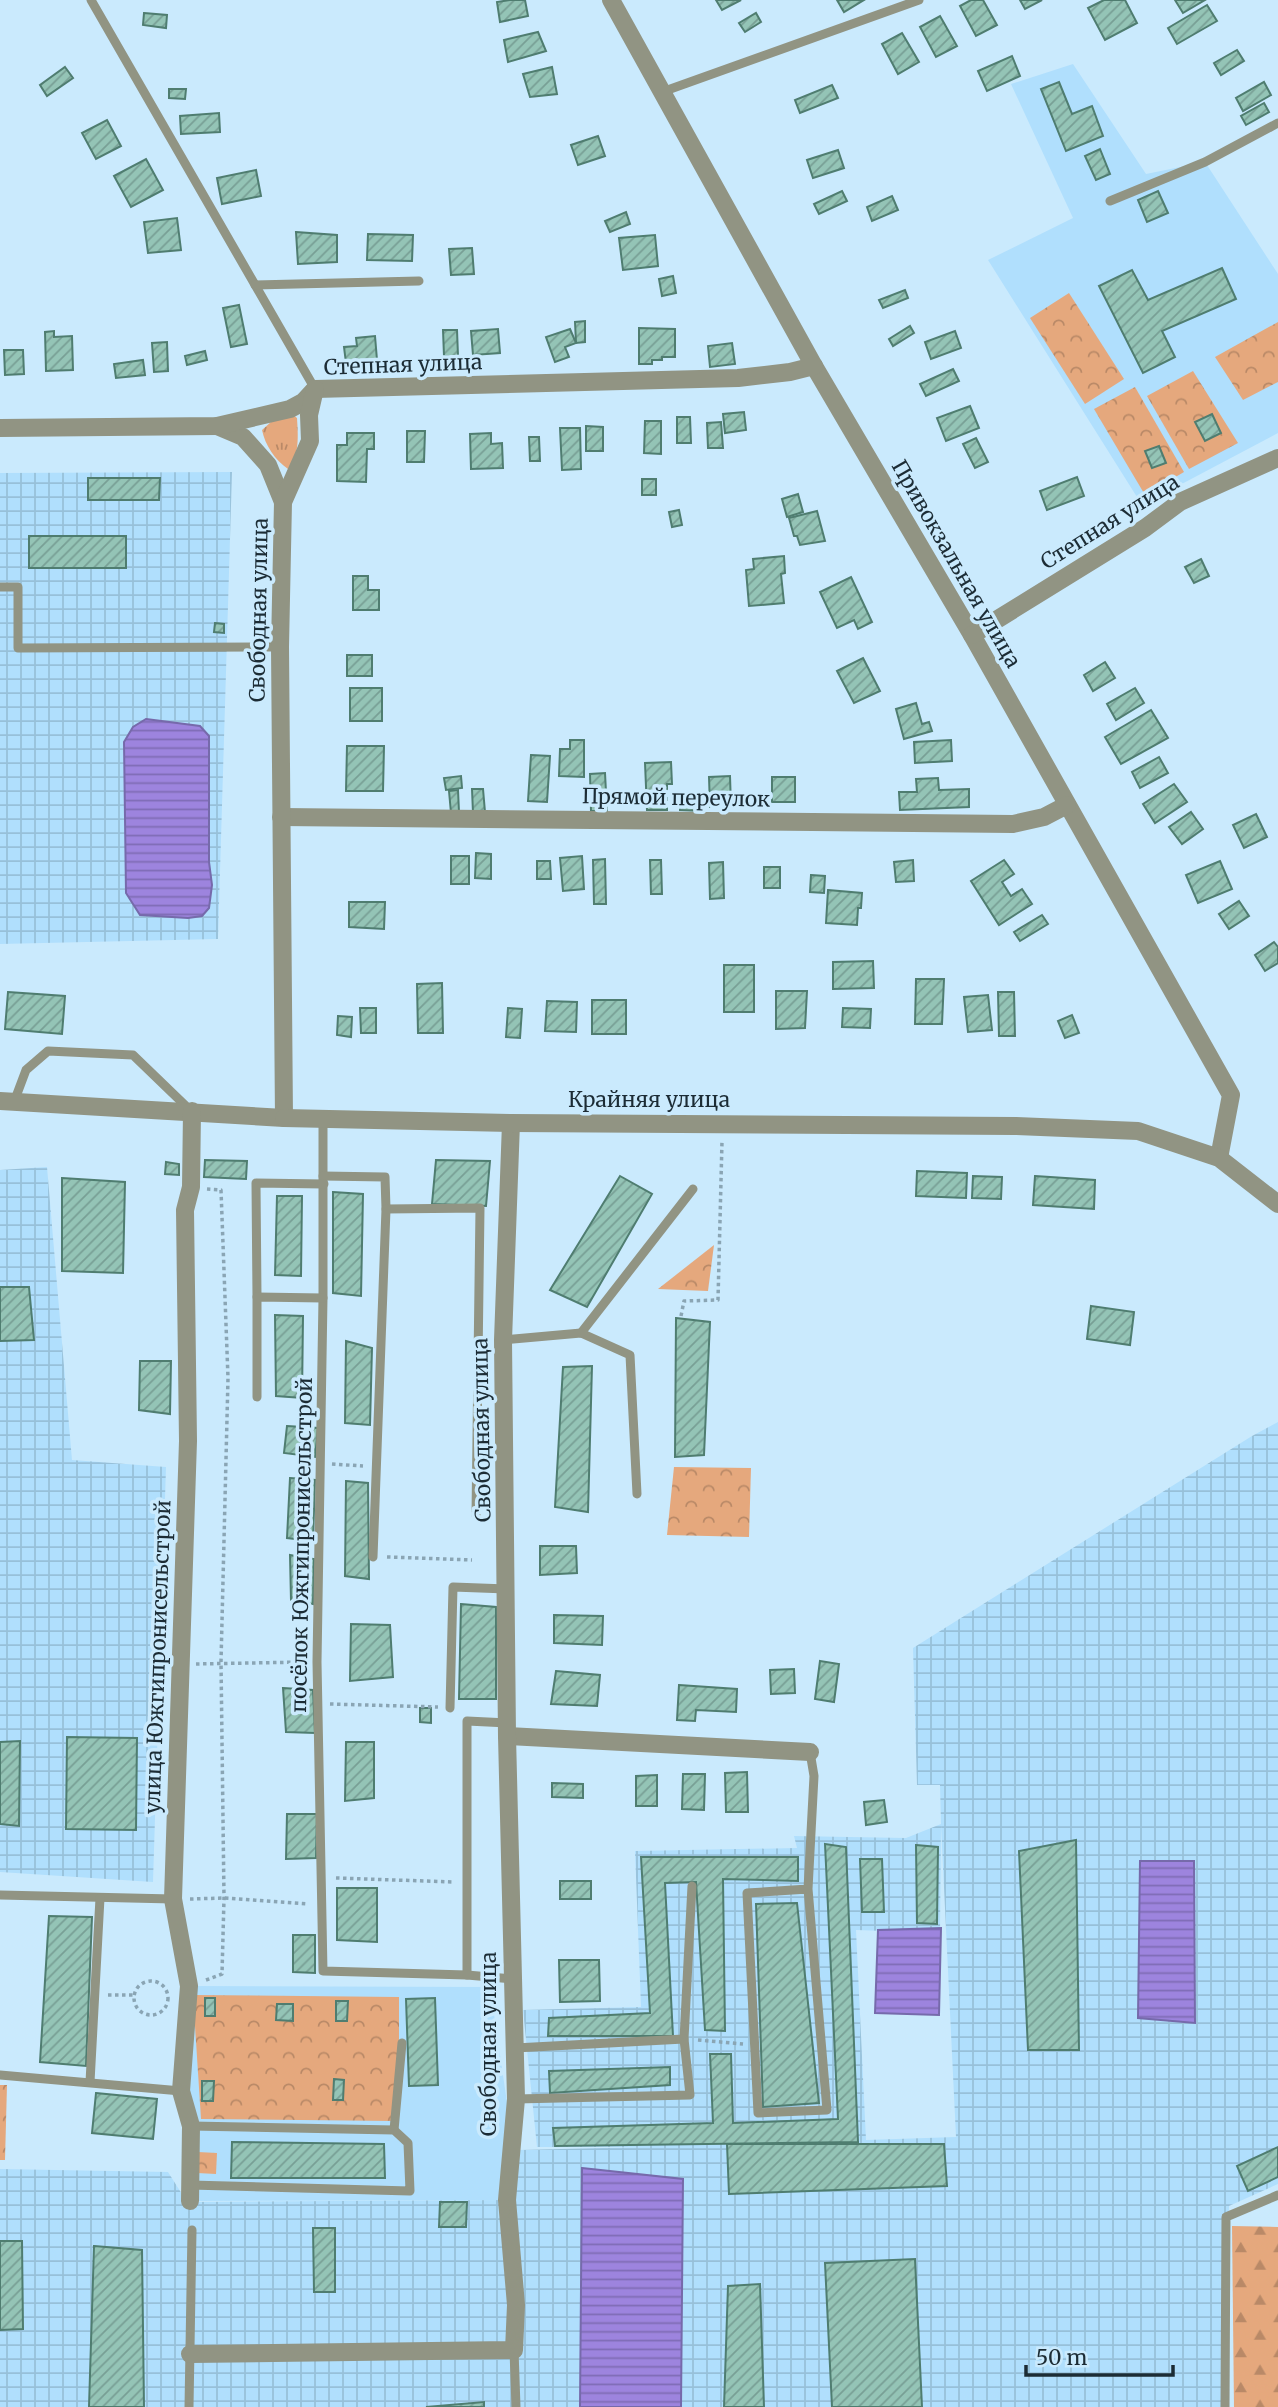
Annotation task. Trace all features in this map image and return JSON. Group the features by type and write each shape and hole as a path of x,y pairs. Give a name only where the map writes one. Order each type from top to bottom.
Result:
{"street":[{"name":"Привокзальная улица","path":"611,0 814,366 972,635 1231,1095 1219,1158"},
{"name":"Степная улица","path":"0,428 217,426 290,409 303,402 315,389 738,379 814,366"},
{"name":"Свободная улица","path":"284,1118 280,647 283,502 310,441 309,415 315,389"},
{"path":"217,426 243,437 268,465 283,502"},
{"name":"Степная улица","path":"972,635 1145,528 1180,502 1278,458"},
{"name":"Прямой переулок","path":"281,817 1013,824 1044,817 1067,805"},
{"name":"Крайняя улица","path":"7,1102 323,1119 1016,1126 1138,1131 1219,1158 1278,1204"},
{"name":"улица Южгипронисельстрой","path":"190,2193 191,2126 181,2091 189,1986 173,1899 188,1441 185,1210 191,1187 191,1111"},
{"name":"Свободная улица","path":"511,1122 503,1340 507,1730 516,2099 507,2200 516,2305 514,2350"},
{"path":"507,1730 810,1752"},
{"path":"190,2354 514,2350"}],"lane":[{"path":"91,0 315,389"},
{"path":"662,93 919,0"},
{"path":"1110,201 1205,162 1278,123"},
{"path":"255,285 419,281"},
{"path":"0,587 18,587 18,648 280,647"},
{"path":"7,1102 26,1070 48,1051 121,1054 133,1055 191,1111"},
{"name":"посёлок Южгипронисельстрой","path":"323,1119 317,1662 319,1877 323,1971 467,1975"},
{"path":"257,1396 256,1183 385,1177 373,1557"},
{"path":"581,1333 693,1189"},
{"path":"386,1209 480,1208 476,1515"},
{"path":"257,1297 323,1298"},
{"path":"503,1340 581,1333 630,1355 637,1494"},
{"path":"450,1708 453,1587 507,1589"},
{"path":"507,1730 467,1721 467,1975 512,1979"},
{"path":"808,1889 747,1894 758,2113 827,2110 808,1889 814,1776 810,1752"},
{"path":"516,2099 690,2095 684,2039 692,1886"},
{"path":"0,1895 173,1899"},
{"path":"90,2082 100,1898"},
{"path":"515,2048 684,2039"},
{"path":"394,2130 402,2043"},
{"path":"0,2075 181,2091"},
{"path":"190,2193 410,2191 408,2143 394,2130 191,2126"},
{"path":"1226,2407 1226,2217 1278,2194"},
{"path":"189,2407 192,2230"},
{"path":"514,2350 516,2407"}],"path":[{"path":"681,1316 684,1301 718,1300 723,1123"},
{"path":"191,1187 221,1190 228,1378 221,1662 224,1898 222,1974 197,1984"},
{"path":"321,1464 375,1466"},
{"path":"373,1557 472,1560"},
{"path":"180,1665 221,1662 317,1662"},
{"path":"317,1703 450,1708"},
{"path":"319,1877 468,1883"},
{"path":"173,1899 224,1898 320,1905"},
{"path":"153,1981 164,1987 167,2000 158,2014 147,2014 137,2008 134,1995 139,1986 153,1981"},
{"path":"94,1994 134,1995"},
{"path":"684,2039 755,2045"}],"shaded area":[{"path":"1073,64 1146,174 1205,162 1278,274 1278,433 1142,505 988,260 1073,218 1011,84"},
{"path":"232,472 218,939 0,944 0,473"},
{"path":"146,719 200,726 209,736 209,862 212,885 209,908 202,916 188,918 140,915 126,893 124,742 133,727"},
{"path":"47,1167 72,1460 166,1467 153,1882 0,1872 0,1170"},
{"path":"1278,1422 1278,2184 1229,2206 1225,2407 0,2407 0,2169 168,2172 187,2202 508,2200 520,2150 644,2147 537,2147 523,2010 641,2007 635,1851 797,1848 794,1836 906,1838 941,1824 940,1785 917,1785 913,1648","holes":["941,1825 956,2137 866,2140 856,1930 940,1933"]},
{"path":"1140,1861 1194,1861 1195,2023 1138,2018"},
{"path":"941,1928 939,2015 875,2013 878,1930"},
{"path":"189,1986 490,1987 514,2150 507,2200 190,2201"},
{"path":"582,2168 683,2179 681,2407 580,2407"}],"green space":[{"path":"1069,293 1124,379 1085,404 1030,318"},
{"path":"1278,322 1278,382 1243,400 1215,357"},
{"path":"1193,371 1238,443 1189,469 1147,396"},
{"path":"1135,387 1184,472 1145,495 1094,409"},
{"path":"292,414 297,418 297,445 295,458 288,469 271,452 262,430 272,421"},
{"path":"714,1245 708,1291 658,1289"},
{"path":"674,1467 751,1468 749,1537 667,1535"},
{"path":"193,1995 399,1997 399,2105 393,2121 201,2119"},
{"path":"0,2085 7,2085 5,2160 0,2160"},
{"path":"198,2152 217,2153 216,2174 197,2173"},
{"path":"1232,2226 1278,2227 1278,2407 1234,2407"}],"building":[{"path":"525,0 528,16 500,22 497,2"},
{"path":"716,0 741,0 722,10"},
{"path":"837,0 864,0 844,12"},
{"path":"971,0 983,0 997,25 976,36 960,6"},
{"path":"1020,0 1042,0 1025,9"},
{"path":"1104,0 1125,0 1137,23 1105,40 1088,8"},
{"path":"1175,0 1205,0 1183,13"},
{"path":"1207,5 1217,21 1177,44 1168,28"},
{"path":"144,13 167,15 166,28 143,25"},
{"path":"756,13 761,22 745,32 739,23"},
{"path":"940,16 957,46 936,57 920,27"},
{"path":"538,32 546,51 508,62 504,40"},
{"path":"902,33 919,62 898,74 882,44"},
{"path":"1237,50 1244,61 1221,75 1214,63"},
{"path":"1012,56 1020,76 987,91 978,71"},
{"path":"65,67 73,78 47,96 40,85"},
{"path":"552,67 557,94 530,97 523,74"},
{"path":"1059,82 1072,114 1092,106 1103,136 1066,151 1041,89"},
{"path":"1264,82 1271,95 1243,111 1236,98"},
{"path":"832,85 838,98 800,113 795,100"},
{"path":"169,89 186,89 185,99 169,98"},
{"path":"1264,103 1269,112 1246,125 1241,116"},
{"path":"219,113 220,132 181,134 180,116"},
{"path":"107,120 121,146 96,159 82,133"},
{"path":"598,136 605,156 578,165 571,145"},
{"path":"1100,149 1110,174 1096,180 1085,156"},
{"path":"838,150 844,168 813,178 807,160"},
{"path":"146,159 163,190 131,207 114,176"},
{"path":"256,170 261,196 222,204 217,178"},
{"path":"842,191 847,201 819,214 814,204"},
{"path":"1158,191 1168,213 1147,222 1138,200"},
{"path":"892,196 898,210 872,221 867,207"},
{"path":"626,212 630,224 610,232 605,221"},
{"path":"177,218 181,250 148,253 144,222"},
{"path":"296,232 337,235 337,262 298,264"},
{"path":"368,234 413,235 412,261 367,260"},
{"path":"655,235 658,266 623,270 619,238"},
{"path":"472,248 474,274 451,275 449,249"},
{"path":"1222,268 1236,299 1162,331 1175,357 1143,373 1099,286 1132,270 1148,300"},
{"path":"673,276 676,293 662,296 659,279"},
{"path":"905,290 908,298 883,308 879,300"},
{"path":"239,305 247,344 231,347 223,308"},
{"path":"585,321 585,342 576,343 575,322"},
{"path":"910,326 914,333 893,346 889,339"},
{"path":"639,328 675,329 675,357 652,360 652,364 639,364"},
{"path":"498,329 500,353 473,355 471,331"},
{"path":"570,329 576,343 565,347 569,357 555,362 546,337"},
{"path":"443,330 457,330 458,356 444,356"},
{"path":"54,331 54,337 72,336 73,370 46,371 45,332"},
{"path":"955,331 961,348 931,359 925,342"},
{"path":"375,336 377,360 346,363 344,347 357,346 356,338"},
{"path":"167,342 168,371 154,372 152,343"},
{"path":"732,343 735,364 710,367 708,346"},
{"path":"4,350 23,350 24,374 5,375"},
{"path":"205,351 207,360 187,365 185,356"},
{"path":"143,360 145,375 116,378 114,364"},
{"path":"953,369 959,381 926,396 920,384"},
{"path":"970,406 979,428 946,441 937,418"},
{"path":"744,412 746,430 725,433 723,414"},
{"path":"1212,414 1221,433 1205,441 1195,422"},
{"path":"677,417 690,417 691,443 677,443"},
{"path":"645,421 661,421 661,454 644,453"},
{"path":"721,422 723,448 708,448 707,423"},
{"path":"586,426 603,427 603,451 586,451"},
{"path":"560,428 580,428 581,469 562,470"},
{"path":"407,431 425,431 424,462 407,462"},
{"path":"347,433 374,433 374,449 367,449 366,482 337,481 337,445 347,445"},
{"path":"491,433 491,444 502,443 503,468 471,469 470,434"},
{"path":"529,437 539,437 540,461 530,461"},
{"path":"976,438 988,462 975,468 963,444"},
{"path":"1159,446 1166,463 1152,468 1145,451"},
{"path":"1077,477 1084,496 1047,510 1040,491"},
{"path":"88,478 160,478 159,500 88,500"},
{"path":"642,479 656,479 656,495 642,495"},
{"path":"798,494 803,512 787,517 782,499"},
{"path":"679,510 682,525 672,527 669,512"},
{"path":"817,511 825,541 800,545 797,536 794,536 789,518"},
{"path":"29,536 126,536 126,568 29,568"},
{"path":"784,556 785,573 781,574 784,603 749,606 746,570 754,569 753,559"},
{"path":"1201,559 1209,576 1194,583 1185,567"},
{"path":"353,576 368,576 368,590 379,590 379,610 353,610"},
{"path":"851,577 872,622 858,629 854,620 837,628 820,592"},
{"path":"215,623 224,624 224,633 214,632"},
{"path":"347,655 372,655 372,676 347,676"},
{"path":"863,658 880,691 854,703 837,671"},
{"path":"1105,662 1115,678 1093,691 1084,675"},
{"path":"350,688 382,688 382,721 350,721"},
{"path":"1135,688 1144,703 1116,720 1107,704"},
{"path":"916,703 922,724 929,722 932,731 904,739 896,709"},
{"path":"1151,710 1168,738 1121,764 1105,737"},
{"path":"570,740 584,740 584,777 559,776 560,749 570,749"},
{"path":"951,740 952,761 915,763 914,742"},
{"path":"347,746 384,746 383,791 346,791"},
{"path":"531,755 550,756 547,802 528,801"},
{"path":"1159,757 1168,773 1140,788 1132,772"},
{"path":"671,762 672,784 667,784 667,810 647,810 645,763"},
{"path":"605,773 607,811 591,811 590,774"},
{"path":"461,776 462,788 446,790 444,778"},
{"path":"730,776 731,806 710,807 709,777"},
{"path":"772,777 795,777 795,802 772,802"},
{"path":"938,778 939,790 969,789 969,807 900,810 899,792 917,792 916,779"},
{"path":"1174,784 1187,802 1155,823 1143,804"},
{"path":"472,789 483,789 485,812 473,813"},
{"path":"458,790 459,812 451,813 449,791"},
{"path":"680,792 701,792 701,811 680,810"},
{"path":"1191,812 1203,829 1182,844 1169,827"},
{"path":"1256,814 1267,837 1244,848 1233,825"},
{"path":"476,853 491,854 491,879 475,878"},
{"path":"451,856 469,856 469,884 451,884"},
{"path":"582,856 584,889 563,891 560,858"},
{"path":"605,859 606,904 594,904 593,860"},
{"path":"650,860 661,860 662,894 651,894"},
{"path":"913,860 914,881 896,882 894,862"},
{"path":"1004,860 1014,874 1002,882 1011,896 1022,889 1032,904 999,925 971,881"},
{"path":"537,861 550,861 551,879 537,879"},
{"path":"1220,861 1232,889 1198,903 1186,875"},
{"path":"723,862 724,898 710,899 709,863"},
{"path":"764,867 780,867 780,888 764,888"},
{"path":"811,875 825,876 824,893 810,892"},
{"path":"828,890 862,893 857,925 826,923"},
{"path":"1239,901 1249,916 1229,929 1219,914"},
{"path":"349,902 385,902 384,929 349,927"},
{"path":"1042,915 1048,924 1020,941 1014,932"},
{"path":"1274,942 1278,947 1278,963 1265,971 1255,955"},
{"path":"873,961 874,988 833,989 833,962"},
{"path":"724,965 754,965 754,1012 724,1012"},
{"path":"916,979 944,979 942,1024 915,1024"},
{"path":"442,983 443,1033 418,1033 417,984"},
{"path":"776,991 807,991 805,1028 776,1029"},
{"path":"8,992 65,996 62,1034 5,1029"},
{"path":"998,992 1014,992 1015,1036 999,1036"},
{"path":"988,995 992,1030 968,1032 964,997"},
{"path":"592,1000 626,1000 626,1034 592,1034"},
{"path":"547,1001 577,1002 576,1032 545,1031"},
{"path":"360,1008 376,1008 376,1033 361,1033"},
{"path":"508,1008 522,1009 520,1038 506,1037"},
{"path":"843,1008 871,1009 870,1028 842,1027"},
{"path":"1072,1015 1079,1033 1065,1038 1058,1021"},
{"path":"338,1016 352,1017 351,1037 337,1035"},
{"path":"205,1160 247,1161 246,1179 204,1177"},
{"path":"436,1160 490,1161 486,1206 432,1204"},
{"path":"166,1162 179,1164 179,1175 165,1174"},
{"path":"917,1171 967,1173 966,1198 916,1196"},
{"path":"620,1176 652,1194 587,1307 550,1290"},
{"path":"973,1176 1002,1177 1001,1199 972,1198"},
{"path":"1035,1176 1095,1180 1094,1209 1033,1205"},
{"path":"62,1178 125,1182 123,1273 62,1271"},
{"path":"333,1192 363,1194 361,1296 333,1293"},
{"path":"277,1196 302,1196 301,1276 275,1275"},
{"path":"0,1287 29,1287 34,1340 0,1341"},
{"path":"1091,1306 1134,1312 1130,1345 1087,1339"},
{"path":"275,1315 303,1316 302,1398 276,1396"},
{"path":"676,1318 710,1322 704,1455 675,1457"},
{"path":"346,1341 372,1348 370,1425 345,1423"},
{"path":"140,1361 171,1361 170,1414 139,1410"},
{"path":"592,1366 588,1512 555,1507 563,1367"},
{"path":"287,1426 318,1428 315,1457 284,1453"},
{"path":"290,1478 315,1480 313,1541 287,1538"},
{"path":"346,1481 368,1483 369,1579 345,1576"},
{"path":"540,1546 576,1546 577,1573 540,1575"},
{"path":"290,1555 314,1559 313,1604 291,1600"},
{"path":"461,1604 496,1607 496,1699 459,1699"},
{"path":"554,1615 603,1616 602,1645 554,1643"},
{"path":"351,1624 390,1625 393,1677 350,1681"},
{"path":"820,1661 839,1664 834,1702 815,1699"},
{"path":"794,1669 795,1693 771,1694 770,1670"},
{"path":"556,1671 600,1675 597,1706 551,1704"},
{"path":"679,1685 737,1689 736,1712 696,1710 695,1721 677,1720"},
{"path":"283,1688 313,1690 315,1733 286,1732"},
{"path":"420,1708 431,1708 431,1723 420,1722"},
{"path":"67,1737 137,1738 136,1830 66,1829"},
{"path":"20,1741 19,1826 0,1824 0,1742"},
{"path":"346,1742 374,1742 374,1798 345,1801"},
{"path":"747,1772 748,1812 726,1812 725,1773"},
{"path":"683,1774 705,1774 704,1810 682,1809"},
{"path":"657,1775 657,1806 636,1806 636,1776"},
{"path":"552,1783 583,1784 583,1798 552,1797"},
{"path":"884,1800 887,1822 866,1825 864,1802"},
{"path":"287,1814 317,1814 316,1858 286,1859"},
{"path":"1076,1840 1079,2050 1028,2050 1019,1851"},
{"path":"825,1844 846,1847 858,2142 555,2146 553,2128 713,2123 710,2054 731,2054 733,2123 838,2119"},
{"path":"916,1845 938,1847 937,1924 917,1923"},
{"path":"641,1857 798,1857 798,1881 723,1879 725,2031 705,2030 696,1882 665,1883 673,2036 548,2036 549,2018 650,2013"},
{"path":"860,1859 882,1859 884,1912 862,1912"},
{"path":"560,1881 591,1881 591,1899 560,1899"},
{"path":"337,1888 377,1888 377,1942 337,1940"},
{"path":"797,1903 819,2103 763,2107 756,1904"},
{"path":"49,1916 92,1917 86,2066 40,2062"},
{"path":"293,1935 315,1935 315,1973 293,1972"},
{"path":"559,1960 599,1960 600,2001 560,2002"},
{"path":"205,1998 215,1998 215,2016 205,2016"},
{"path":"435,1998 438,2085 409,2086 406,1999"},
{"path":"336,2001 348,2001 347,2021 336,2021"},
{"path":"277,2004 293,2004 293,2021 276,2020"},
{"path":"670,2067 670,2085 550,2093 549,2071"},
{"path":"334,2079 344,2080 343,2100 333,2100"},
{"path":"202,2081 214,2081 213,2101 202,2101"},
{"path":"96,2093 157,2099 153,2139 92,2133"},
{"path":"232,2142 384,2144 385,2178 231,2178"},
{"path":"727,2144 944,2144 947,2186 729,2194"},
{"path":"1278,2147 1278,2177 1248,2191 1237,2166"},
{"path":"440,2202 467,2202 466,2227 439,2227"},
{"path":"313,2228 335,2228 335,2292 314,2292"},
{"path":"0,2241 22,2241 23,2329 0,2330"},
{"path":"94,2246 142,2250 144,2407 89,2407"},
{"path":"915,2259 922,2407 832,2407 825,2263"},
{"path":"760,2284 764,2407 724,2407 728,2286"},
{"path":"484,2402 484,2407 426,2407"}]}
